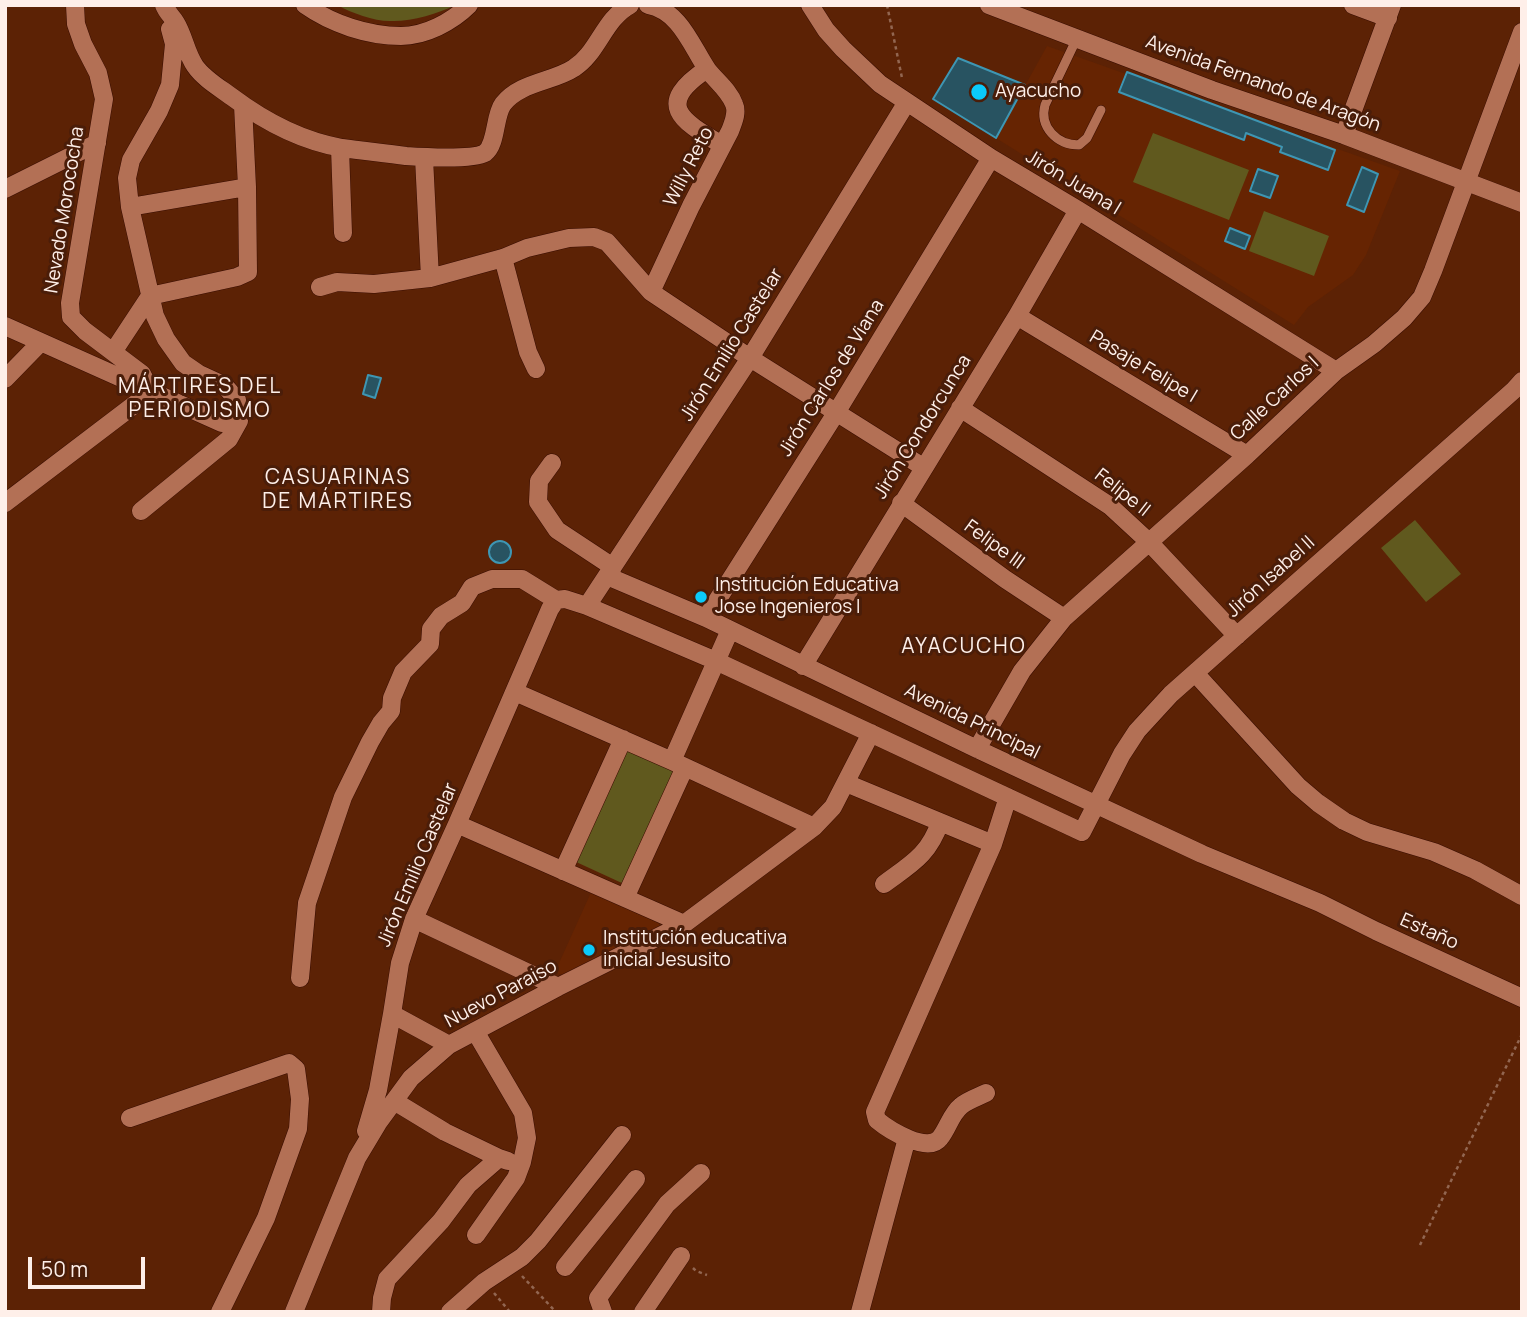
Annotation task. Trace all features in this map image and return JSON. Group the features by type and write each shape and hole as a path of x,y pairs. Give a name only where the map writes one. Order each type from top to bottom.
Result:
{"street":[{"name":"Nevado Morococha","path":"75,5 76,24 98,73 104,99 70,303 71,317 85,331 142,374 151,392"},
{"path":"304,5 341,25 403,36 432,30 469,5"},
{"path":"166,10 175,22 187,52 197,68 212,83 275,125 341,148 424,158 484,154 490,148 502,104 527,87 572,69 585,60 612,20 630,5"},
{"name":"Willy Reto","path":"648,5 667,13 685,31 707,69 735,105 735,119 652,292"},
{"name":"Jirón Juana I","path":"810,5 826,30 880,84 991,158 1336,371"},
{"path":"1344,135 1390,12 1353,5"},
{"name":"Avenida Fernando de Aragón","path":"996,6 1212,90 1344,135 1522,203"},
{"path":"141,511 229,439 239,421 237,400 225,386 183,363 155,316 130,206 127,178 131,160 159,111 170,85 174,44 166,10"},
{"name":"Calle Carlos I","path":"977,749 1022,671 1064,618 1247,455 1336,371 1404,318 1422,297 1466,182 1515,70 1522,32"},
{"path":"707,69 690,81 681,93 679,113 697,130 722,145"},
{"name":"Jirón Emilio Castelar","path":"587,607 750,358 907,102"},
{"path":"113,352 150,296 237,277 248,272 243,105"},
{"path":"5,189 97,144"},
{"path":"341,148 343,233"},
{"path":"424,158 430,278"},
{"name":"Jirón Carlos de Viana","path":"706,618 836,413 991,158"},
{"path":"130,206 247,187"},
{"name":"Jirón Condorcunca","path":"803,666 1017,316 1078,210"},
{"path":"320,287 337,282 373,284 430,278 538,245 569,238 594,237 607,242 652,292 750,358 923,467"},
{"path":"503,257 528,352 536,369"},
{"name":"Pasaje Felipe I","path":"1017,316 1247,455"},
{"path":"5,326 222,423 239,421"},
{"path":"5,379 40,342"},
{"name":"Jirón Isabel II","path":"1008,797 1082,832 1122,754 1137,731 1171,694 1522,381"},
{"path":"5,503 151,392"},
{"name":"Felipe II","path":"960,408 1110,506 1149,542 1237,636"},
{"name":"Avenida Principal","path":"552,463 539,481 538,502 557,530 610,572 1202,854 1320,903"},
{"name":"Felipe III","path":"901,503 1005,579 1064,618"},
{"path":"300,978 307,903 343,797 370,741 391,710 392,698 403,672 430,644 432,629 441,616 462,603 472,587 492,579 522,579 556,600 565,599 587,607 716,661 1008,797 993,844 876,1112 877,1120 907,1138 929,1145 940,1139 958,1108 986,1093"},
{"name":"Jirón Emilio Castelar","path":"357,1158 378,1090 400,963 414,919 556,600"},
{"path":"625,898 730,630"},
{"path":"1195,673 1298,786 1344,821 1367,832 1434,852 1475,870 1522,896"},
{"path":"515,692 814,827"},
{"name":"Nuevo Paraiso","path":"294,1312 357,1158 378,1123 411,1078 449,1045 684,925 814,827 833,807 870,733"},
{"path":"563,871 623,739"},
{"path":"846,783 993,844"},
{"path":"884,884 920,857 935,837 940,822"},
{"path":"457,824 684,925"},
{"name":"Estaño","path":"1320,903 1522,998"},
{"path":"414,919 558,987"},
{"path":"392,1014 449,1045"},
{"path":"475,1031 523,1113 527,1138 516,1178 476,1234"},
{"path":"130,1118 289,1063 296,1069 300,1099 298,1129 266,1218 220,1312"},
{"path":"394,1101 444,1132 499,1158 522,1162"},
{"path":"450,1312 485,1282 522,1257 538,1241 622,1135"},
{"path":"860,1312 907,1138"},
{"path":"381,1312 387,1279 441,1221 468,1185 499,1158"},
{"path":"603,1312 598,1298 667,1204 701,1173"},
{"path":"565,1267 636,1179"},
{"path":"643,1312 681,1256"}],"lane":[{"path":"1077,38 1045,105 1043,112 1046,127 1061,140 1079,145 1087,138 1101,110"}],"path":[{"path":"887,5 907,102"},
{"path":"1420,1245 1522,1034"},
{"path":"511,1265 556,1312"},
{"path":"485,1282 510,1312"}],"shaded area":[{"path":"337,5 455,5 424,17 390,21 363,16"},
{"path":"1047,46 1400,171 1366,255 1353,275 1308,307 1294,325 996,138"},
{"path":"1153,133 1249,170 1229,220 1133,182"},
{"path":"1264,211 1329,236 1314,276 1249,251"},
{"path":"1415,520 1461,574 1426,602 1381,548"},
{"path":"629,744 677,769 624,884 574,861"},
{"name":"Institución educativa inicial Jesusito","path":"593,888 655,914 660,927 563,975 555,972"}],"building":[{"name":"Ayacucho","path":"958,58 1025,85 996,138 933,99"},
{"path":"1127,72 1335,150 1328,170 1280,152 1282,147 1246,133 1244,140 1119,92"},
{"path":"1362,167 1378,174 1364,212 1347,205"},
{"path":"1258,169 1278,176 1270,198 1250,191"},
{"path":"1230,228 1250,236 1245,249 1225,241"},
{"path":"368,375 381,378 375,398 363,394"},
{"path":"500,541 508,544 511,552 508,560 500,563 492,560 489,552 492,544"}],"place":[{"name":"Ayacucho","path":"979,92"},
{"name":"Institución Educativa Jose Ingenieros I","path":"701,597"},
{"name":"Institución educativa inicial Jesusito","path":"589,950"}],"district":[{"name":"MÁRTIRES DEL PERIODISMO","path":"200,399"},
{"name":"CASUARINAS DE MÁRTIRES","path":"338,490"},
{"name":"AYACUCHO","path":"964,647"}]}
